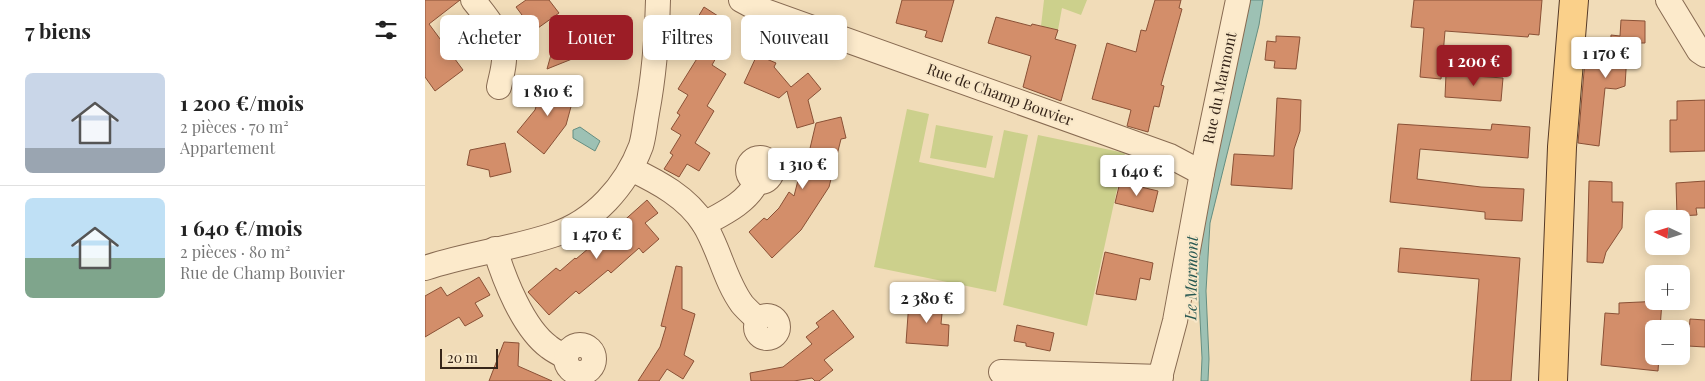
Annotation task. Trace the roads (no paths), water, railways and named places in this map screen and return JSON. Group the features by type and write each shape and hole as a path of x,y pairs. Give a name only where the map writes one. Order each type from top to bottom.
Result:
{"main road":[{"path":"1553,381 1563,147 1574,0"}],"street":[{"path":"473,0 499,37 504,56 499,87"},
{"path":"425,268 554,235 577,225 606,203 628,174 641,145 652,87 658,0"},
{"name":"Rue de Champ Bouvier","path":"741,0 754,8 1171,156 1202,173"},
{"name":"Rue du Marmont","path":"1160,379 1175,321 1202,173 1238,0"},
{"path":"1669,0 1699,51 1705,55"},
{"path":"631,169 655,181 683,200 704,224 742,304 758,320"},
{"path":"704,224 751,193 757,182"},
{"path":"495,249 510,291 532,330 548,347 566,356"},
{"path":"1010,375 1160,379"}],"water":[{"path":"1250,0 1263,0 1259,25 1210,223 1206,291 1208,381 1201,381 1202,358 1197,259 1232,80"},
{"path":"580,127 600,141 595,151 573,138 573,130"}],"water label":[{"name":"Le Marmont","path":"1191,278"}]}
